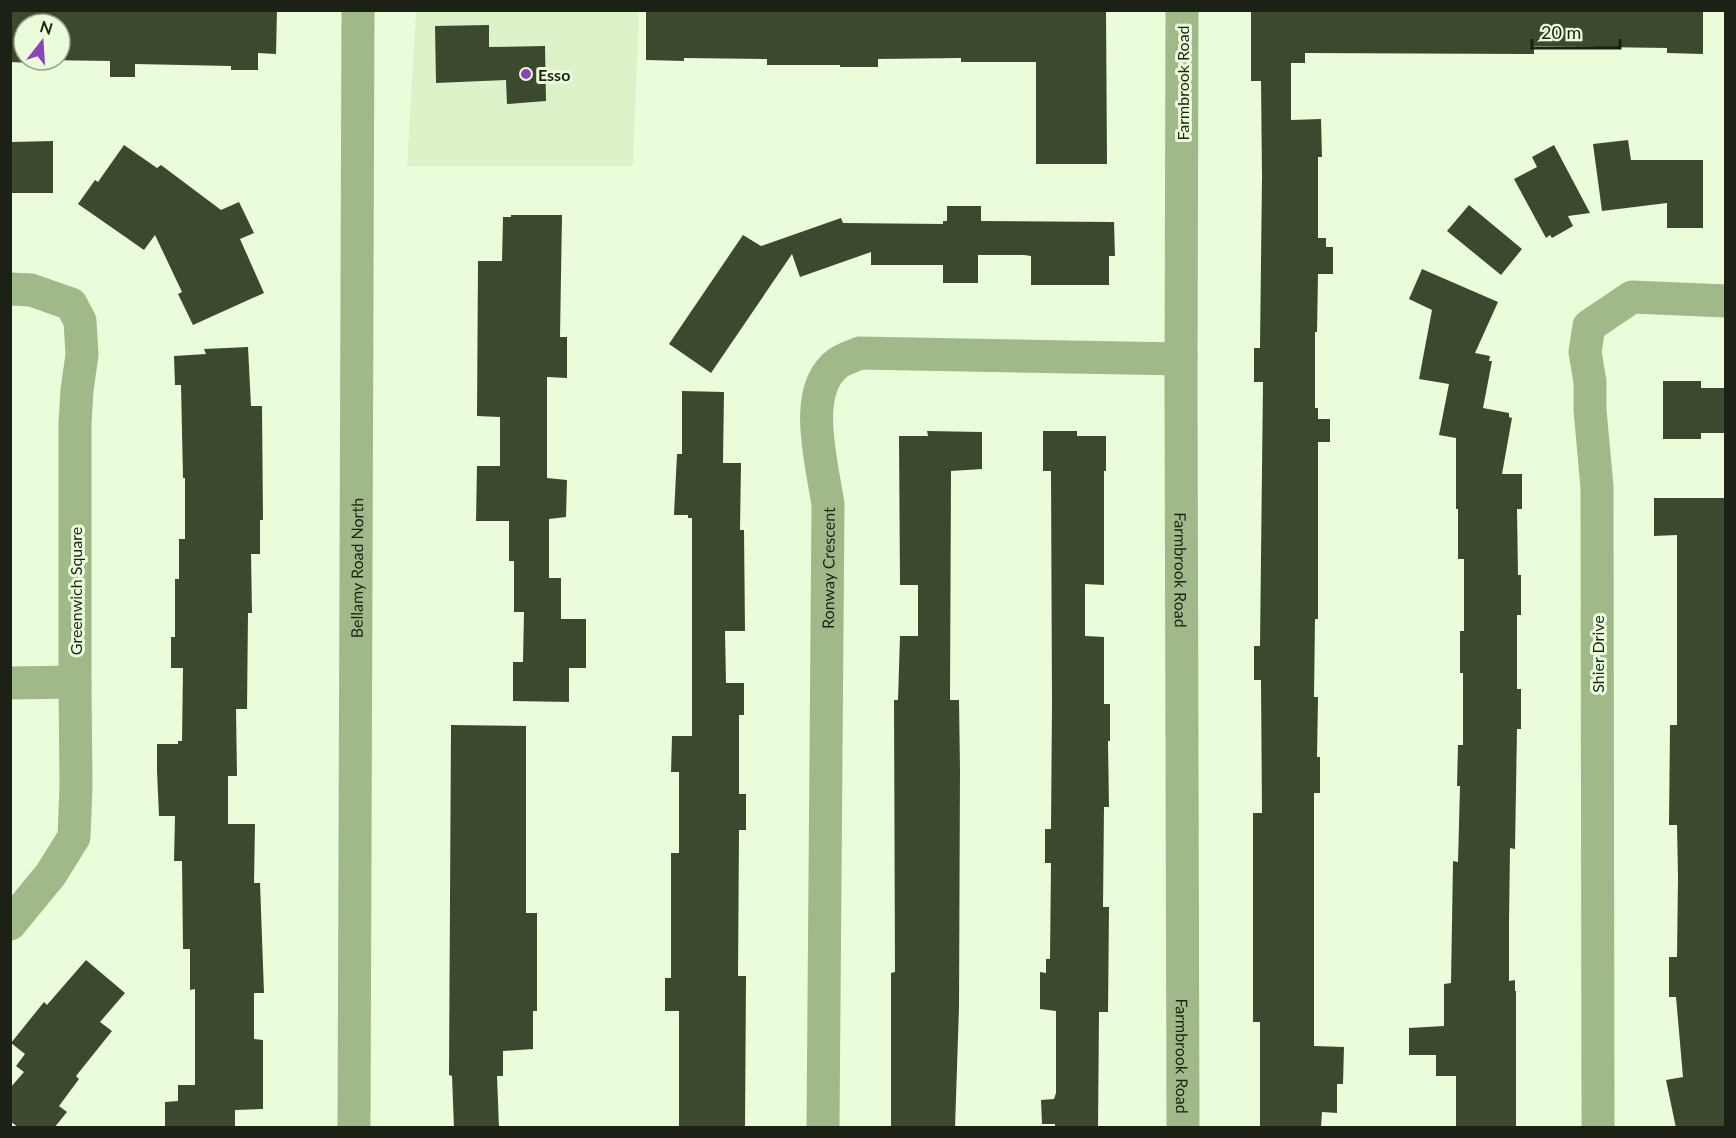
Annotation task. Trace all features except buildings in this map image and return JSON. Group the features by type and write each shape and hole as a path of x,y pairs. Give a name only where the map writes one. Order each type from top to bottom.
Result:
{"street":[{"name":"Bellamy Road North","path":"354,1128 358,10"},
{"name":"Farmbrook Road","path":"1182,10 1183,1128"},
{"name":"Greenwich Square","path":"10,289 31,290 71,304 80,321 82,355 75,424 76,786 74,837 51,874 10,924"},
{"name":"Shier Drive","path":"1598,1128 1597,487 1586,352 1589,326 1632,297 1725,301"},
{"name":"Ronway Crescent","path":"823,1128 828,505 817,427 817,399 822,382 838,364 860,353 1181,359"},
{"path":"10,683 75,682"}],"shaded area":[{"path":"416,11 639,11 633,166 407,166"}],"place":[{"name":"Esso","path":"526,74"}]}
